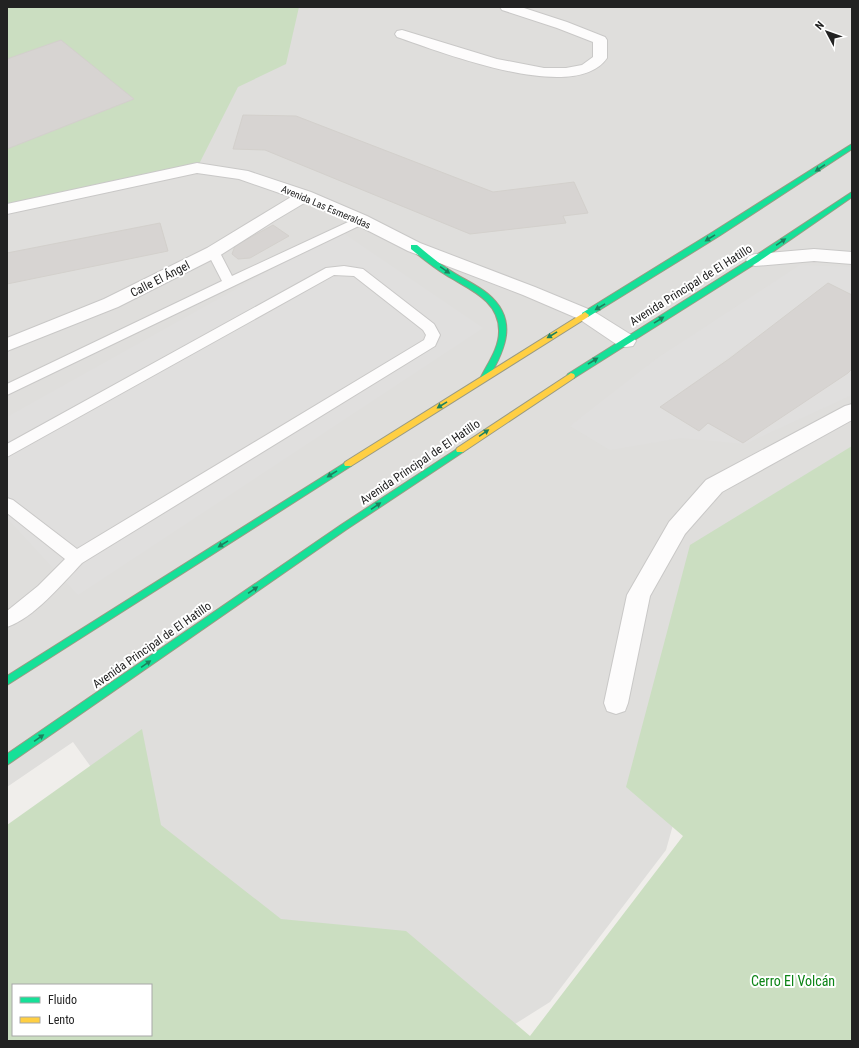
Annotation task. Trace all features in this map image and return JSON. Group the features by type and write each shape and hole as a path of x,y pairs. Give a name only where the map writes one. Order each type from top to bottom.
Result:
{"main road":[{"path":"7,681 484,378 741,219 852,146"},
{"name":"Avenida Principal de El Hatillo","path":"7,760 344,527 626,340 755,260 852,194"},
{"path":"414,247 449,273 481,292 490,299 500,311 504,325 501,345 484,378"}],"street":[{"path":"402,34 482,60 527,70 560,72 587,69 600,58 600,40 562,25 506,7"},
{"name":"Avenida Las Esmeraldas","path":"7,209 198,168 242,174 305,196 361,220 414,247 529,291 586,315 626,340"},
{"name":"Calle El Ángel","path":"7,346 111,303 213,252 268,217 305,196"},
{"path":"755,260 814,256 852,258"},
{"path":"616,703 639,595 677,528 714,486 852,411"}],"lane":[{"path":"7,390 361,220"},
{"path":"213,252 229,283"},
{"path":"7,451 331,271 344,270 358,272 429,327 433,335 430,343 76,558 48,588 20,612 7,620"},
{"path":"7,504 76,558"}],"shaded area":[{"path":"7,7 852,7 852,451 685,782 666,850 550,1002 488,1041 177,887 73,742 7,787"},
{"path":"340,231 483,328 78,595 7,518 7,417"},
{"path":"800,265 852,267 852,295 810,298 660,407 699,430 708,423 743,443 852,369 852,395 745,444 681,438 610,450 570,426 656,359"}],"green space":[{"path":"7,7 299,7 286,64 238,87 197,168 7,209"},
{"name":"Cerro El Volcán","path":"852,446 852,1041 7,1041 7,825 142,729 161,825 281,919 406,931 530,1036 683,836 626,787 690,545"}],"building":[{"path":"61,40 134,99 7,149 7,59"},
{"path":"243,115 296,116 493,192 574,182 588,213 563,216 566,223 470,234 265,150 233,149"},
{"path":"160,223 168,251 7,284 7,253"},
{"path":"273,225 289,236 250,258 238,259 232,254 235,246"},
{"path":"828,283 852,295 852,369 848,373 743,443 708,423 699,431 660,407 729,359"}],"traffic: fast":[{"path":"585,315 716,234 852,146"},
{"path":"571,376 755,260 852,194"},
{"path":"414,247 448,273 485,295 498,311 502,321 503,332 501,344 485,377"},
{"path":"7,760 344,527 460,450"},
{"path":"7,681 348,464"}],"traffic: slow":[{"path":"348,464 585,315"},
{"path":"460,450 571,376"}]}
